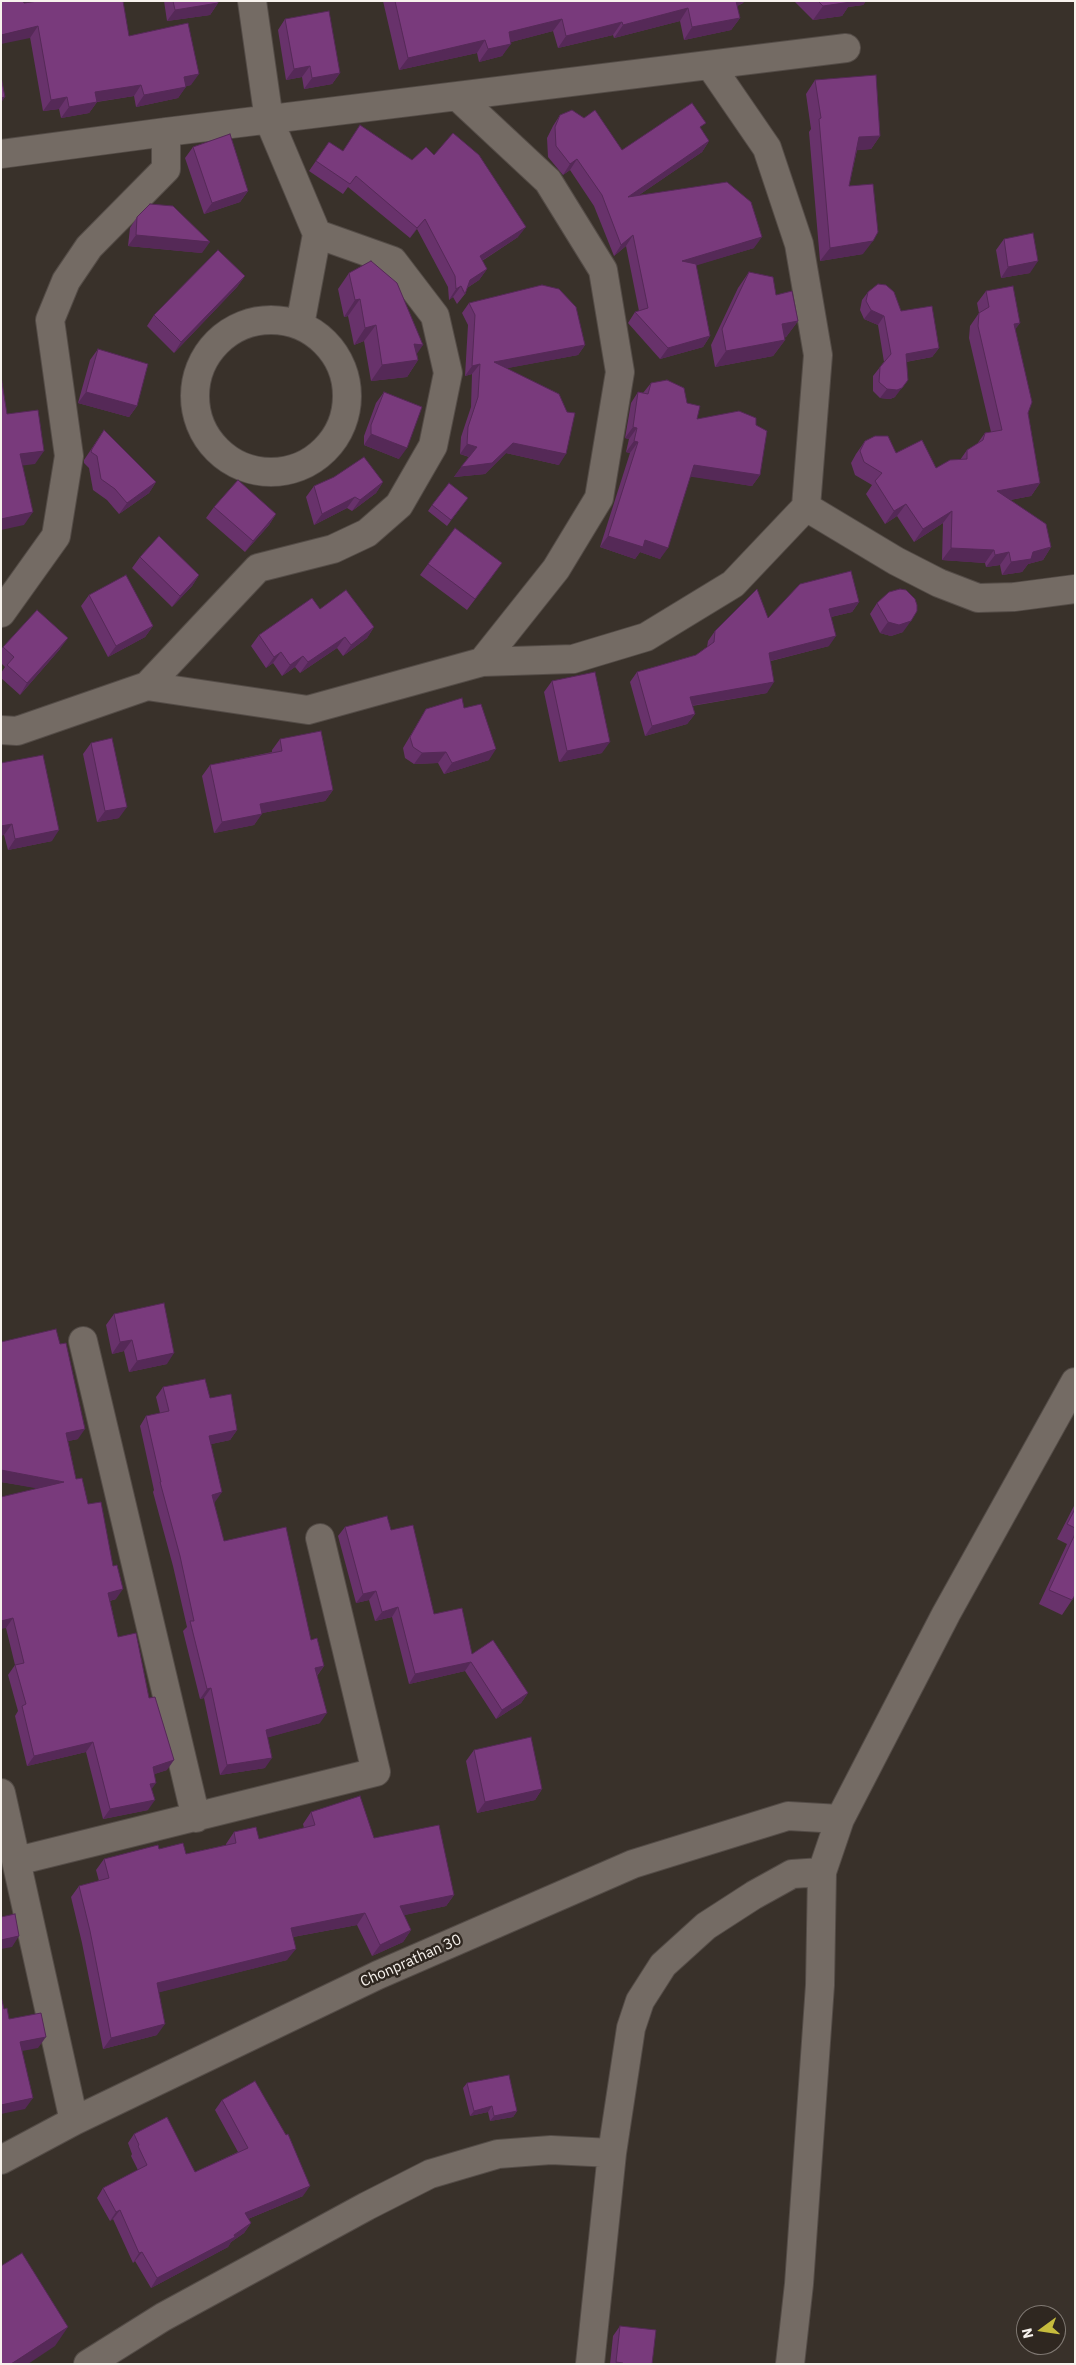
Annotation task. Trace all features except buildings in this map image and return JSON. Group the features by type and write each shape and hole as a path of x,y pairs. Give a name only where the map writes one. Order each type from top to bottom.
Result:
{"street":[{"path":"252,1 268,120 317,234 300,325"},
{"path":"1,154 846,48"},
{"path":"1,730 16,731 147,686 308,710 482,662 573,659 646,637 733,584 806,507 818,355 799,244 767,148 710,65"},
{"path":"458,97 548,181 602,270 620,372 599,498 556,569 482,662"},
{"path":"1,613 56,536 69,456 50,320 66,281 89,247 166,169 166,132"},
{"path":"147,686 258,568 332,548 367,532 398,505 433,446 448,373 435,316 393,262 317,234"},
{"path":"274,319 300,325 325,341 340,364 348,389 344,421 331,445 314,460 290,471 263,473 244,468 222,454 206,435 196,410 196,384 202,365 216,342 238,327 274,319"},
{"path":"806,507 896,561 939,583 978,598 1024,596 1075,589"},
{"path":"83,1341 196,1818"},
{"path":"790,2364 799,2284 820,1984 822,1872 840,1819 946,1614 1075,1382"},
{"path":"17,1861 376,1772 320,1538"},
{"path":"1,1793 74,2121"},
{"name":"Chonprathan 30","path":"1,2160 74,2121 378,1975 633,1864 788,1816 840,1819"},
{"path":"590,2364 612,2152 631,2028 640,2001 663,1965 706,1926 754,1894 792,1874 822,1872"},
{"path":"88,2364 163,2317 366,2206 430,2174 498,2154 551,2150 612,2152"}]}
